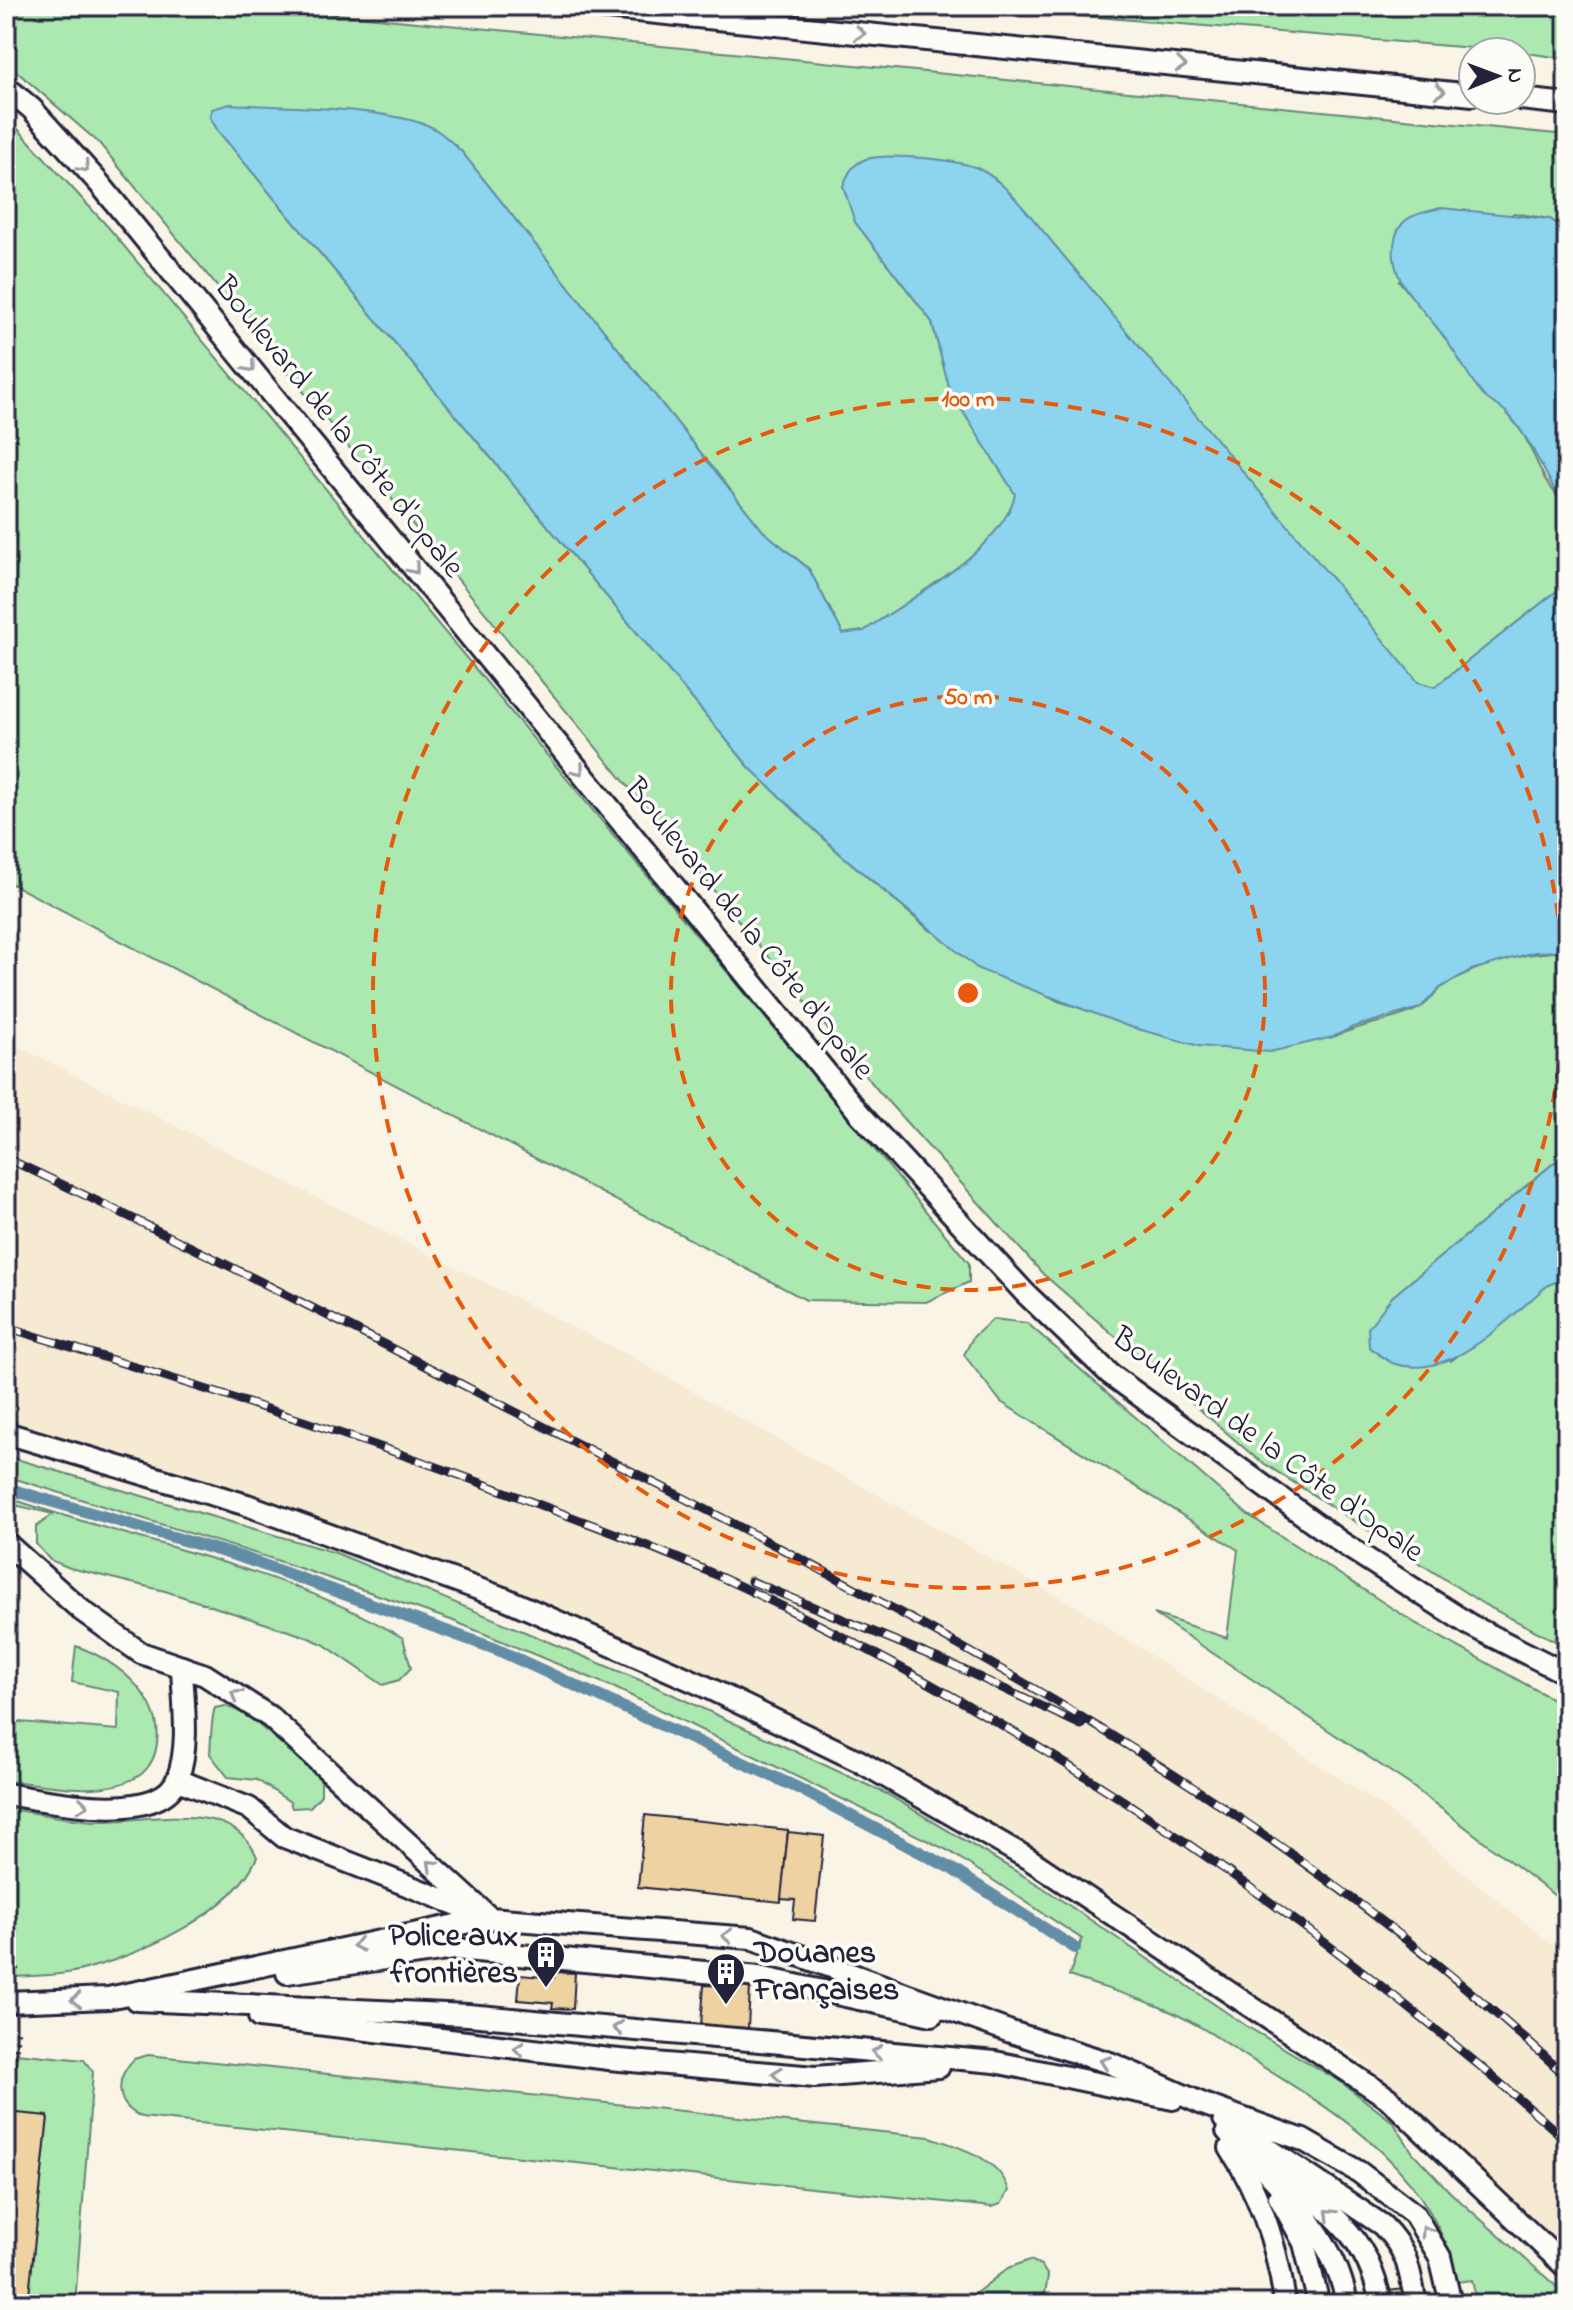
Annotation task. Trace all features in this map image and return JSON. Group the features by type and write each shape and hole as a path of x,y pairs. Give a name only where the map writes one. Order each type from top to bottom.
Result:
{"lane":[{"path":"588,6 1457,93"},
{"name":"Boulevard de la Côte d'Opale","path":"6,87 32,109 99,183 860,1114 1025,1293 1110,1374 1342,1543 1470,1625 1567,1674"},
{"path":"1537,101 1567,104"},
{"path":"6,1433 247,1505 492,1593 700,1684 859,1761 1029,1859 1388,2098 1567,2268"},
{"path":"6,1543 81,1610 141,1653 205,1675 270,1717 490,1918"},
{"path":"6,1794 110,1808 138,1806 162,1795 178,1780 184,1729 182,1667"},
{"path":"178,1780 249,1808 284,1837 490,1918"},
{"path":"108,1998 490,1918 751,1938 1011,2032 1110,2063 1203,2104 1303,2140 1359,2172 1414,2214 1440,2257 1451,2304"},
{"path":"108,1998 454,1949 759,1977 1011,2032"},
{"path":"108,1998 523,2050 815,2077 995,2062"},
{"path":"6,2002 108,1998 468,2015 995,2062 1203,2104 1382,2225 1400,2243 1408,2263 1416,2304"},
{"path":"1203,2104 1260,2200 1279,2265 1285,2304"},
{"path":"1203,2104 1277,2193 1304,2243 1319,2304"},
{"path":"1203,2104 1295,2201 1340,2270 1347,2304"},
{"path":"1203,2104 1353,2236 1372,2264 1381,2304"}],"shaded area":[{"path":"6,1040 628,1355 1077,1607 1383,1807 1567,1957 1567,2252 1425,2115 1351,2052 1284,2015 1160,1928 1023,1840 865,1755 706,1675 566,1613 189,1473 6,1420"}],"green space":[{"path":"6,6 254,6 1567,135 1567,231 1550,219 1514,213 1399,281 1441,332 1484,396 1505,410 1524,435 1545,479 1567,510 1567,583 1435,687 1418,682 855,222 932,322 950,391 1016,494 1008,515 993,535 952,572 864,631 843,634 809,569 763,531 461,151 444,136 210,117 218,131 750,768 838,852 928,929 1058,1001 1199,1046 1333,1037 1413,1011 1424,1005 1443,986 1487,965 1535,954 1567,951 1567,1152 1392,1297 1451,1361 1548,1285 1567,1277 1567,1647 1485,1605 1257,1459 1043,1274 881,1094 99,143 15,70 6,54"},
{"path":"963,6 1567,6 1567,59 1537,54 1537,36 1457,36 1457,47"},
{"path":"6,116 109,228 969,1263 969,1282 926,1302 806,1300 6,881"},
{"path":"993,1319 1027,1323 1247,1514 1415,1623 1567,1707 1567,1905 1409,1784 1154,1614 1227,1638 1238,1550 1001,1402 964,1355 973,1337"},
{"path":"6,1456 336,1553 654,1686 887,1794 1042,1887 1248,2027 1341,2082 1393,2122 1413,2153 1450,2192 1567,2296 1567,2304 1477,2304 1472,2280 1457,2282 1445,2243 1429,2210 1408,2180 1356,2129 1182,2017 1069,1976 1082,1939 949,1851 613,1687 451,1620 270,1558 6,1476"},
{"path":"6,1497 209,1558 308,1592 357,1613 403,1638 411,1668 399,1680 383,1685 323,1644 304,1636 165,1591 70,1568 50,1560 36,1544 36,1527 53,1514 6,1503"},
{"path":"76,1646 92,1652 122,1672 136,1684 146,1699 154,1714 157,1731 156,1749 151,1762 135,1778 105,1787 72,1788 6,1781 8,1721 118,1730 119,1692 72,1682"},
{"path":"225,1706 244,1713 321,1776 321,1795 310,1807 292,1808 290,1802 257,1780 228,1777 210,1754 215,1708"},
{"path":"6,1809 87,1821 164,1817 209,1820 229,1826 245,1838 257,1857 228,1896 207,1913 158,1942 76,1971 6,1977"},
{"path":"6,2052 84,2060 93,2072 75,2304 28,2304 48,2117 6,2112"},
{"path":"148,2055 930,2137 988,2162 997,2170 1009,2191 1001,2204 992,2207 142,2117 126,2106 120,2091 128,2066 134,2059"},
{"path":"1030,2260 1041,2265 1048,2276 1045,2294 1025,2304 962,2304 1008,2268"}],"water":[{"path":"230,104 376,113 427,125 448,139 461,151 763,531 809,569 843,634 864,631 952,572 993,535 1007,515 1015,494 950,391 932,322 855,222 843,186 857,164 876,157 943,160 983,171 1010,193 1033,219 1418,682 1435,687 1567,583 1567,951 1535,952 1471,970 1440,988 1420,1008 1353,1027 1333,1037 1270,1052 1199,1046 1127,1026 978,969 838,852 750,768 218,131 210,117 212,109"},
{"path":"1441,208 1550,219 1567,231 1567,510 1524,434 1506,412 1482,394 1446,340 1408,292 1397,271 1394,245 1399,228 1409,218"},
{"path":"1567,1152 1567,1277 1548,1285 1478,1343 1438,1363 1417,1367 1395,1364 1369,1347 1368,1328 1392,1297"}],"building":[{"path":"645,1815 788,1830 781,1902 638,1887"},
{"path":"788,1832 824,1836 815,1921 793,1919 795,1900 781,1899"},
{"name":"Police aux frontières","path":"555,1972 575,1973 573,2009 552,2008 553,2003 518,2000 520,1975 554,1978"},
{"name":"Douanes Françaises","path":"704,1985 750,1987 748,2028 701,2026"},
{"path":"6,2112 48,2116 28,2304 6,2304"},
{"path":"1404,2289 1406,2304 1316,2304 1379,2292"}],"waterway":[{"path":"6,1488 241,1557 496,1649 798,1788 952,1869 1075,1948"}],"railway":[{"path":"6,1158 370,1337 717,1515 974,1654 1099,1728 1221,1806 1340,1889 1455,1979 1567,2077"},
{"path":"6,1327 274,1412 474,1480 671,1555 830,1630 1054,1756 1162,1826 1370,1977 1470,2057 1567,2141"},
{"path":"751,1581 951,1664 1081,1725"}],"place":[{"name":"Police aux frontières","path":"546,1989"},
{"name":"Douanes Françaises","path":"726,2006"}]}
